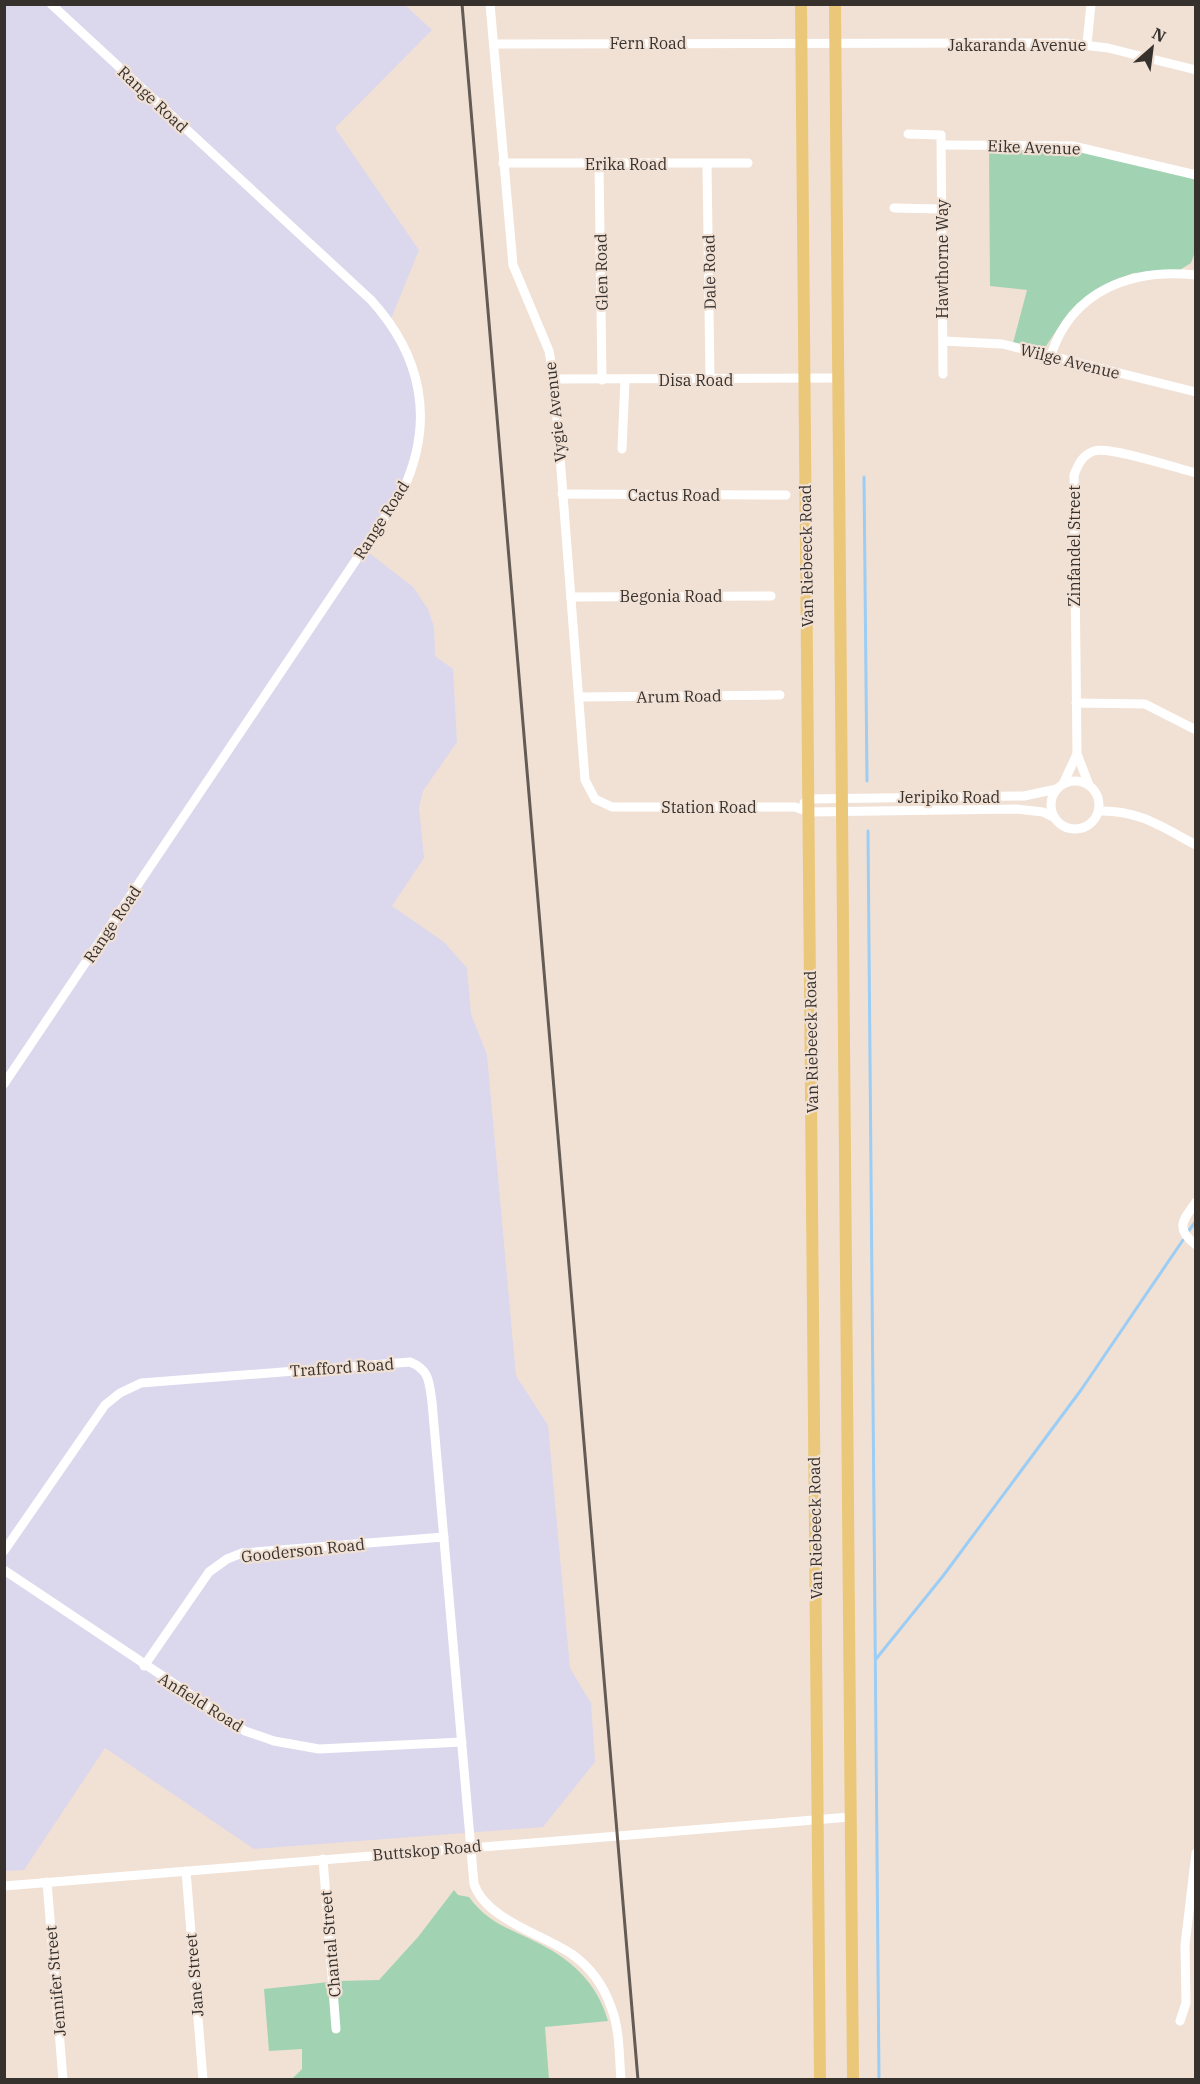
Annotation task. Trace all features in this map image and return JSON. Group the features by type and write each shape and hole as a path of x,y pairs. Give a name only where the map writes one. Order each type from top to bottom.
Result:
{"main road":[{"name":"Van Riebeeck Road","path":"801,4 806,806 820,2079"},
{"name":"Van Riebeeck Road","path":"835,4 852,2079"}],"street":[{"name":"Range Road","path":"4,1084 403,490 416,454 420,422 415,373 405,346 390,320 51,4"},
{"name":"Vygie Avenue","path":"490,4 513,265 545,341 554,379 586,786 600,803 618,807"},
{"path":"1087,44 1091,4"},
{"name":"Fern Road","path":"494,44 836,43"},
{"name":"Jakaranda Avenue","path":"836,43 1087,44 1196,70"},
{"path":"908,134 940,135 942,145"},
{"name":"Eike Avenue","path":"942,145 1073,146 1196,175"},
{"name":"Hawthorne Way","path":"942,145 943,374"},
{"name":"Erika Road","path":"503,163 748,163"},
{"name":"Glen Road","path":"599,164 602,380"},
{"name":"Dale Road","path":"707,164 710,380"},
{"path":"894,208 942,209"},
{"path":"1051,355 1063,327 1075,313 1104,288 1119,281 1147,275 1195,273"},
{"name":"Wilge Avenue","path":"943,341 1002,344 1196,392"},
{"name":"Disa Road","path":"554,379 838,378"},
{"path":"622,449 625,380"},
{"name":"Zinfandel Street","path":"1089,785 1077,754 1074,475 1080,461 1096,450 1112,451 1196,473"},
{"name":"Cactus Road","path":"562,494 786,495"},
{"name":"Begonia Road","path":"571,597 771,596"},
{"name":"Arum Road","path":"579,698 780,695"},
{"path":"1076,703 1145,704 1196,730"},
{"name":"Zinfandel Street","path":"1060,787 1077,754"},
{"path":"1076,781 1089,785 1098,796 1099,810 1093,822 1077,829 1066,827 1055,818 1051,803 1060,787 1076,781"},
{"name":"Jeripiko Road","path":"806,806 841,798 1024,796 1060,787"},
{"name":"Jeripiko Road","path":"806,806 841,812 1016,809 1043,812 1055,818"},
{"name":"Station Road","path":"618,807 806,806"},
{"path":"1099,810 1138,814 1196,845"},
{"path":"1196,1202 1185,1216 1182,1229 1185,1237 1196,1245"},
{"name":"Trafford Road","path":"4,1551 105,1406 130,1387 141,1383 173,1379 410,1362 428,1374 474,1884 484,1901 505,1917 573,1955 594,1975 604,1991 615,2020 621,2079"},
{"name":"Gooderson Road","path":"144,1666 209,1572 227,1559 242,1553 444,1537"},
{"name":"Anfield Road","path":"4,1570 230,1722 274,1741 319,1749 462,1742"},
{"name":"Buttskop Road","path":"4,1886 850,1816"},
{"path":"1180,2021 1186,2003 1185,1945 1196,1853"},
{"name":"Chantal Street","path":"323,1859 336,2029"},
{"name":"Jane Street","path":"186,1871 203,2079"},
{"name":"Jennifer Street","path":"47,1882 63,2079"}],"shaded area":[{"path":"5,5 405,5 432,30 335,128 419,250 391,319 398,331 421,409 404,491 368,552 413,587 428,609 434,627 435,656 453,669 457,742 423,791 419,807 424,858 392,906 444,942 467,968 471,1014 487,1055 516,1376 548,1425 570,1668 591,1703 595,1762 543,1827 254,1849 105,1748 24,1870 5,1871"}],"green space":[{"path":"989,149 1080,151 1195,179 1196,249 1191,263 1178,271 1133,273 1100,287 1064,319 1046,346 1037,349 1013,343 1027,290 990,286"},
{"path":"454,1890 458,1895 469,1897 483,1913 499,1924 547,1948 570,1964 597,1994 608,2021 545,2027 549,2079 292,2079 302,2069 302,2049 269,2051 264,1989 338,1981 379,1980 418,1937"}],"waterway":[{"path":"864,477 867,781"},
{"path":"868,831 879,2080"},
{"path":"1187,1233 1196,1221"},
{"path":"876,1659 943,1576 1081,1390 1183,1240"}],"railway":[{"path":"462,4 638,2080"}]}
